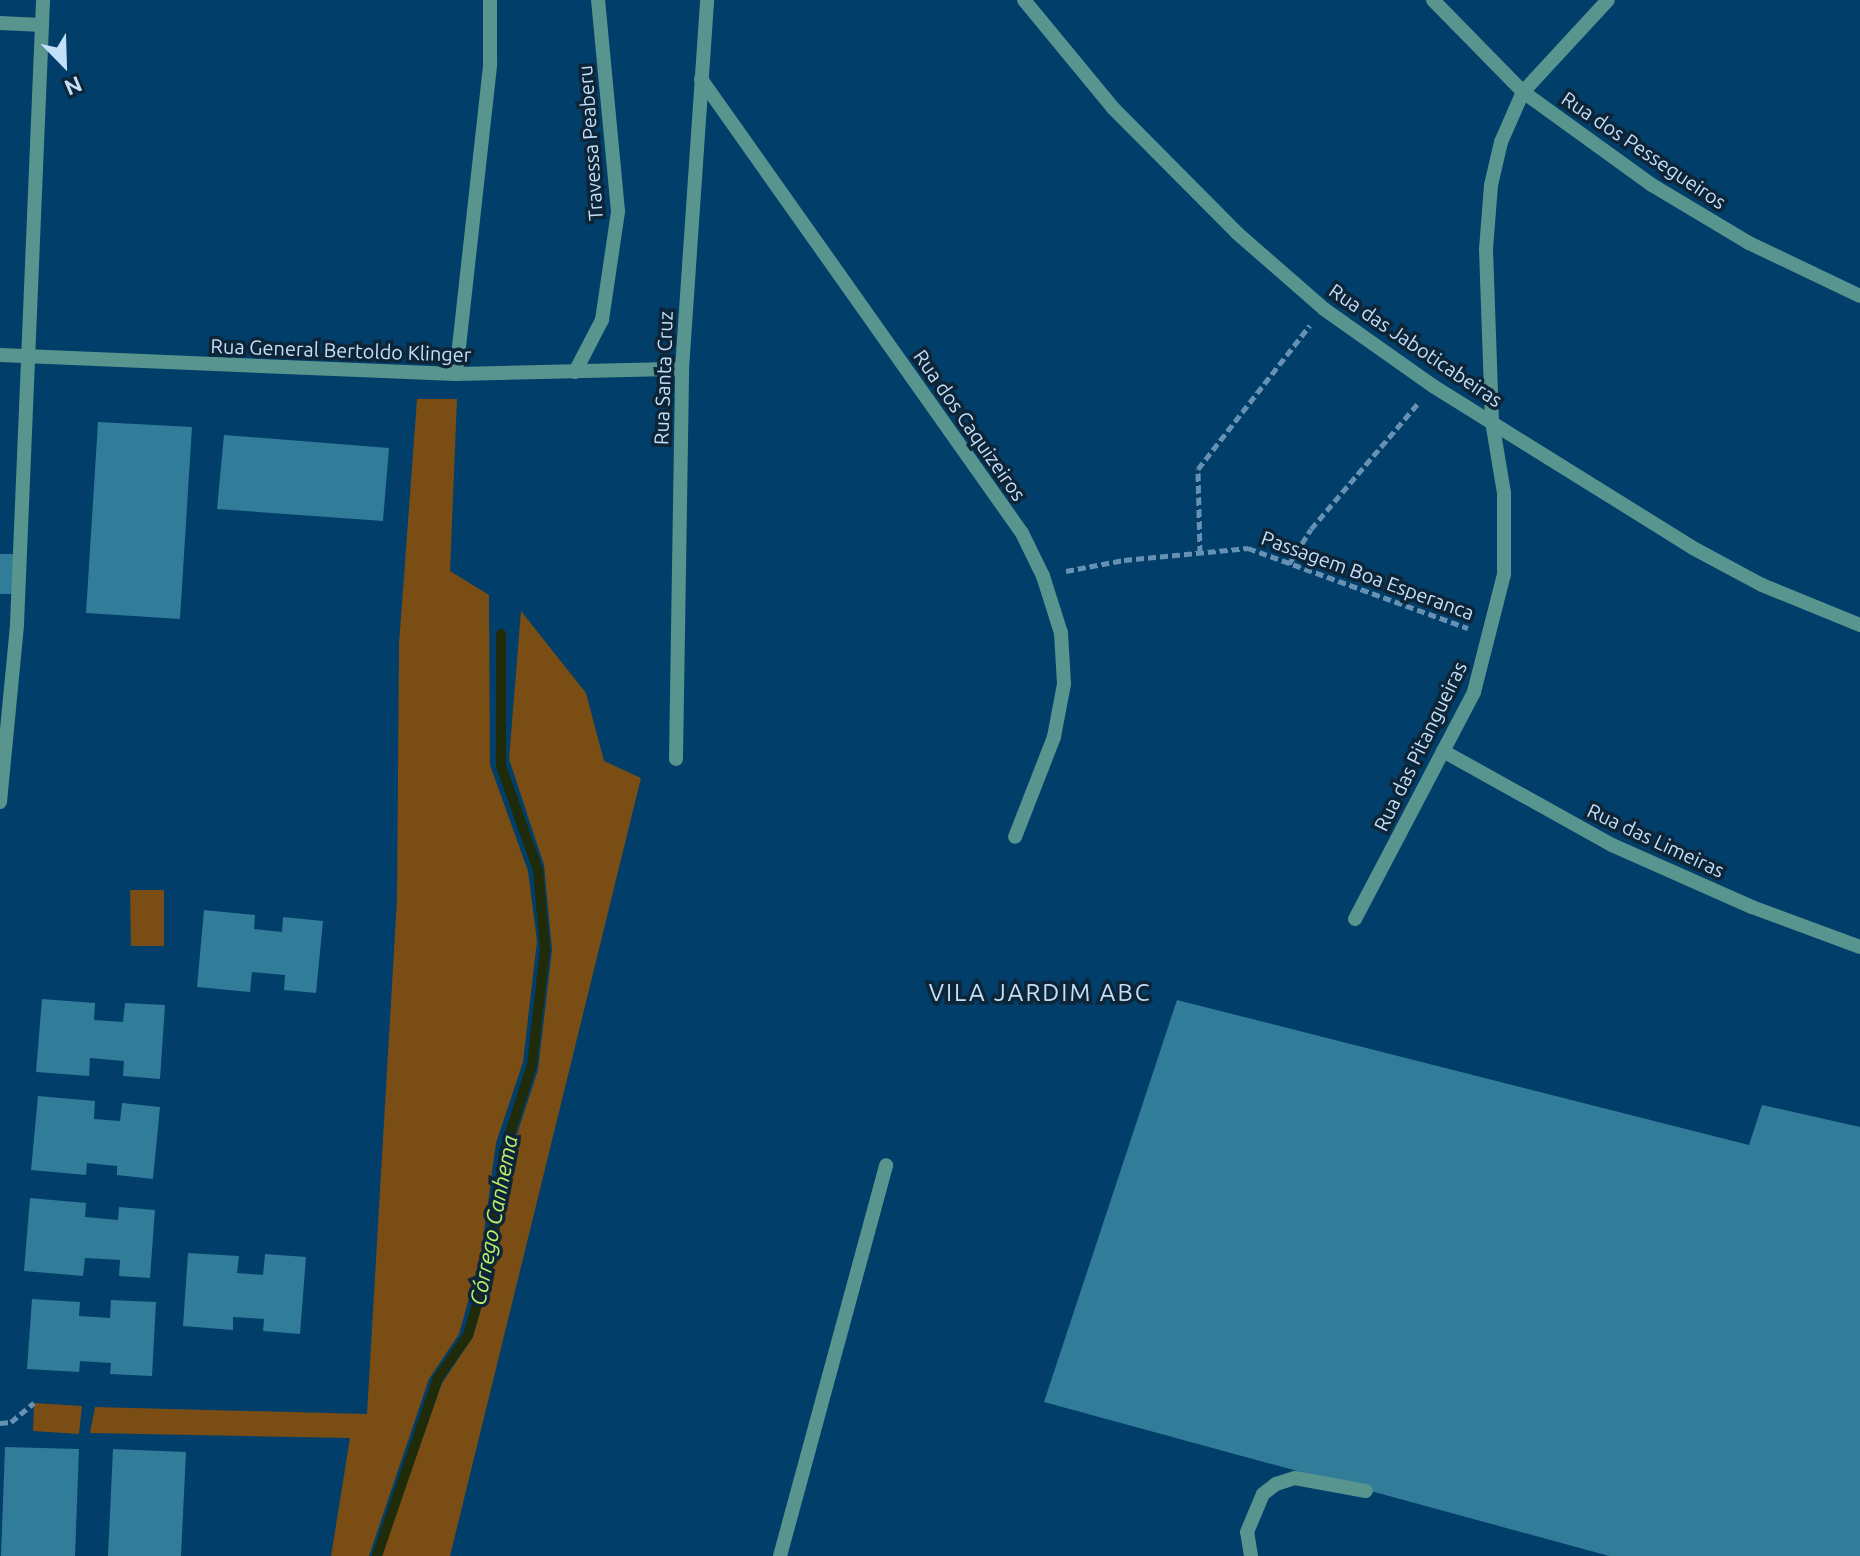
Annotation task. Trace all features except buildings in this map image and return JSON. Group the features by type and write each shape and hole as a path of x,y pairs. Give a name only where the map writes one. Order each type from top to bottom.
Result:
{"street":[{"path":"0,802 17,624 43,0"},
{"path":"456,374 490,64 490,0"},
{"name":"Travessa Peaberu","path":"575,372 602,320 618,211 598,0"},
{"name":"Rua Santa Cruz","path":"676,759 682,369 707,0"},
{"name":"Rua das Jaboticabeiras","path":"1024,0 1113,108 1237,233 1324,309 1433,386 1693,548 1762,585 1860,625"},
{"name":"Rua dos Pessegueiros","path":"1433,0 1523,92 1652,185 1749,243 1860,296"},
{"name":"Rua das Pitangueiras","path":"1355,919 1474,692 1492,636 1504,574 1504,493 1492,421 1486,249 1491,185 1501,142 1523,92 1608,0"},
{"path":"0,23 42,25"},
{"name":"Rua dos Caquizeiros","path":"701,79 1022,533 1043,576 1061,633 1064,684 1054,737 1015,837"},
{"name":"Rua General Bertoldo Klinger","path":"0,355 456,374 682,369"},
{"name":"Rua das Limeiras","path":"1443,751 1612,845 1752,907 1860,947"},
{"path":"780,1556 886,1165"},
{"path":"1251,1556 1247,1532 1263,1494 1276,1484 1295,1478 1366,1491"}],"path":[{"path":"1200,553 1198,469 1324,309"},
{"path":"1289,564 1376,449 1433,386"},
{"name":"Passagem Boa Esperanca","path":"1043,576 1124,560 1248,548 1492,636"},
{"path":"0,1423 11,1422 34,1403"}],"shaded area":[{"path":"417,399 457,399 450,571 489,595 490,765 528,871 537,941 523,1062 496,1143 481,1255 459,1334 429,1379 369,1556 331,1556 350,1438 90,1433 95,1407 367,1414 397,899 399,644"},
{"path":"521,611 586,693 604,761 641,778 450,1556 381,1556 442,1383 473,1337 495,1259 511,1152 538,1070 552,950 544,865 509,759"},
{"path":"130,890 164,890 164,946 131,946"},
{"path":"34,1403 82,1406 79,1434 33,1431"}],"waterway":[{"name":"Córrego Canhema","path":"377,1556 438,1378 468,1335 491,1257 504,1152 532,1065 545,949 538,870 501,766 501,634"}],"district":[{"name":"VILA JARDIM ABC","path":"1040,993"}]}
